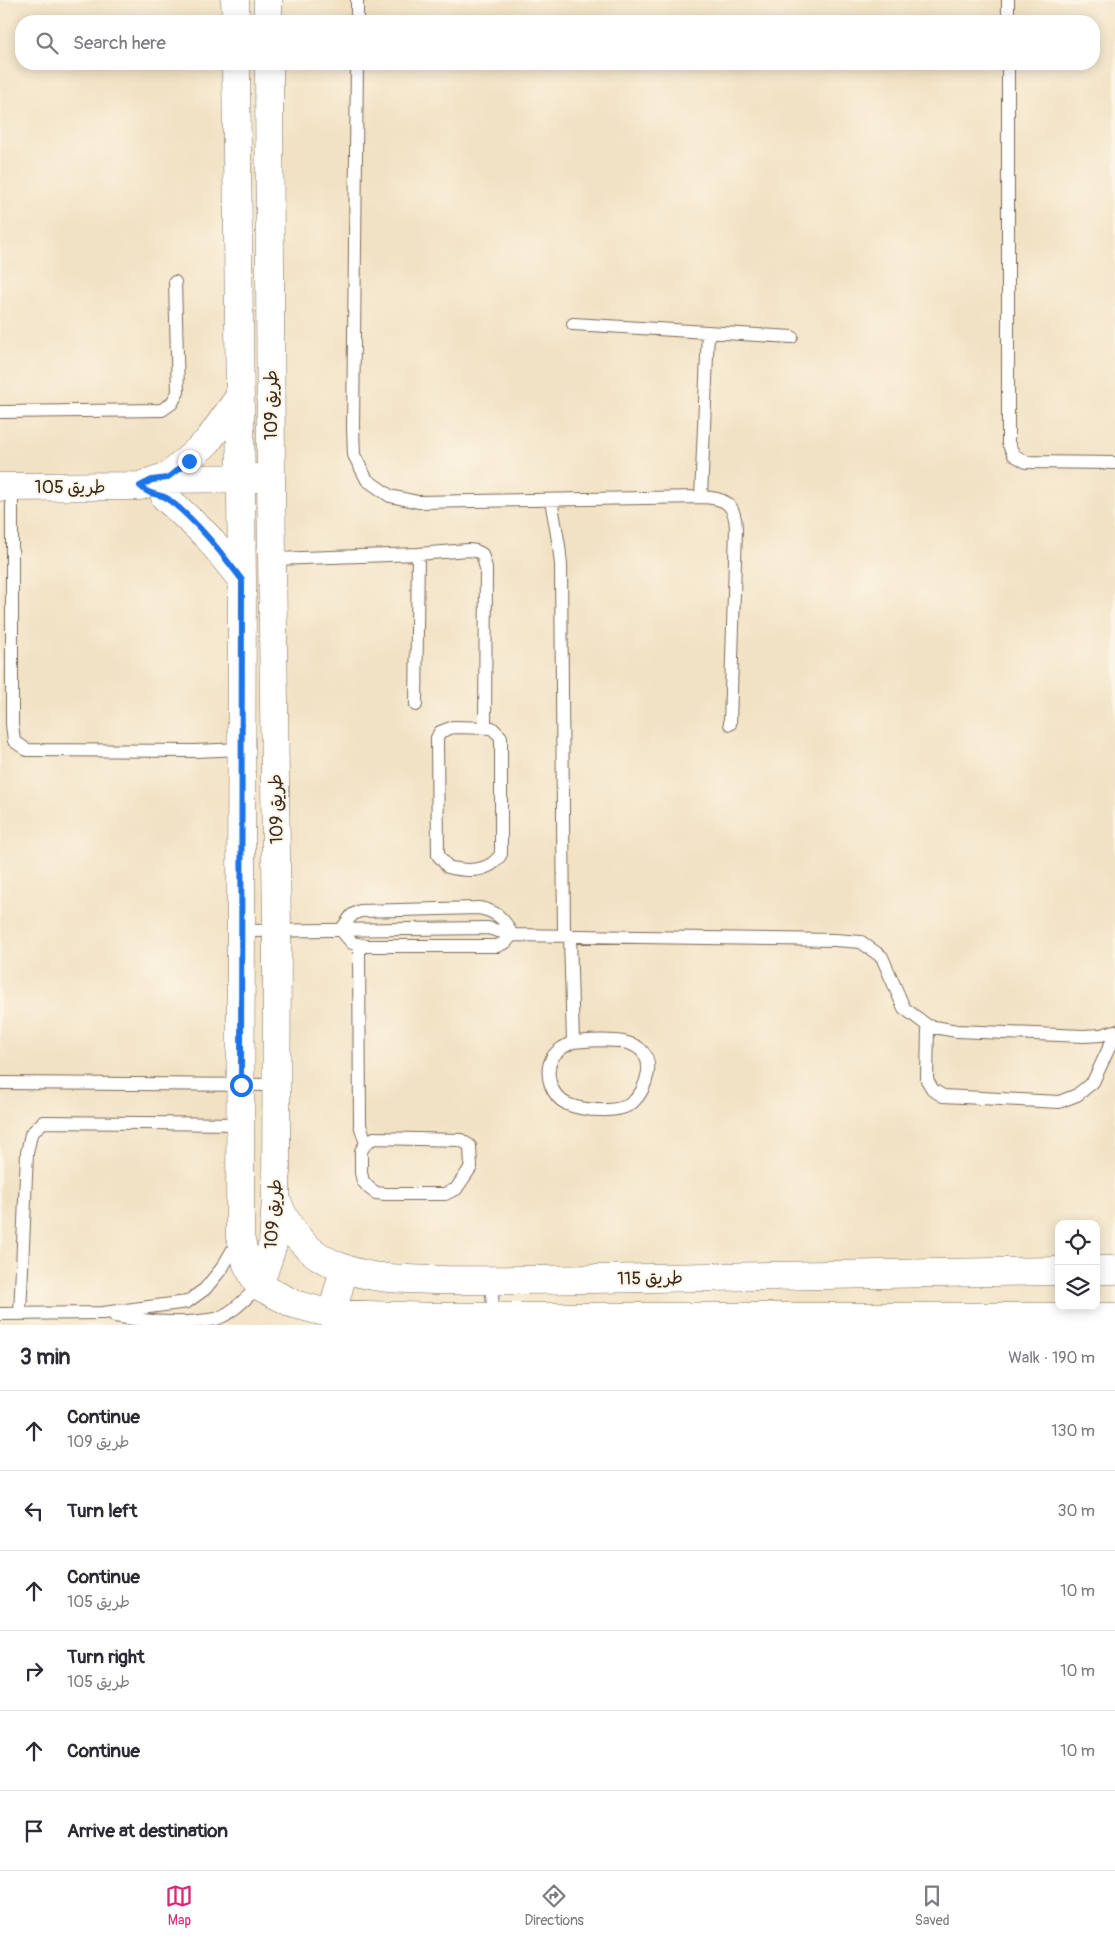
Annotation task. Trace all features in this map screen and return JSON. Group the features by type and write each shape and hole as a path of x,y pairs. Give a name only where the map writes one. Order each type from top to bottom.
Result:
{"street":[{"path":"235,0 236,15"},
{"path":"268,0 268,15"},
{"name":"طريق 109","path":"236,70 242,580 240,1237 247,1264 259,1286"},
{"name":"طريق 109","path":"259,1286 273,1244 276,1199 277,931 274,559 271,488 269,70"},
{"path":"240,396 208,441 166,488 242,580"},
{"name":"طريق 105","path":"6,487 140,486 152,480 166,488 271,488"},
{"name":"طريق 115","path":"276,1199 283,1218 294,1235 314,1253 344,1268 390,1278 491,1281 1055,1271"},
{"path":"332,1314 344,1268"},
{"path":"1100,1270 1115,1270"},
{"path":"259,1286 294,1304 332,1314 495,1321 1018,1321 1115,1317"}],"lane":[{"path":"357,0 357,15"},
{"path":"1008,0 1008,15"},
{"path":"357,70 354,455 367,480 390,496 418,502 700,497 717,498 729,504 735,515 730,724"},
{"path":"1008,70 1008,443 1014,455 1026,462 1115,463"},
{"path":"0,412 162,410 172,403 178,392 175,282"},
{"path":"572,324 792,336"},
{"path":"700,497 708,332"},
{"path":"6,487 14,741 27,750 195,751 242,749"},
{"path":"551,500 560,546 566,936 572,1042"},
{"path":"274,559 476,550 485,560 485,728"},
{"path":"416,705 418,554"},
{"path":"446,728 485,728 492,728 501,737 501,854 496,863 486,868 456,869 442,862 438,855 437,738 440,732 446,728"},
{"path":"341,930 352,915 360,911 479,908 490,910 500,916 512,935"},
{"path":"241,931 488,928 512,935 861,942 882,957 904,1008 928,1026 957,1031 1084,1036 1101,1035 1115,1031"},
{"path":"341,930 346,938 359,946 497,946 506,942 512,935"},
{"path":"359,946 360,1124 366,1143 361,1152 363,1181 376,1192 445,1194 456,1189 471,1167 470,1146 461,1140 374,1138 366,1143"},
{"path":"928,1026 927,1080 933,1090 943,1096 1038,1102 1059,1102 1077,1095 1093,1082 1115,1035"},
{"path":"572,1042 632,1043 643,1051 648,1063 647,1078 642,1091 633,1103 618,1110 603,1110 567,1104 557,1096 550,1084 549,1071 552,1058 561,1048 572,1042"},
{"path":"0,1083 275,1085"},
{"path":"20,1314 27,1153 31,1134 43,1122 241,1124"},
{"path":"0,1314 103,1313 187,1302 205,1289 222,1268 240,1237"},
{"path":"491,1281 495,1321"},
{"path":"103,1313 153,1323 188,1324 217,1319 239,1305 259,1286"}],"route":[{"path":"189,461 167,478 152,480 140,486 145,491 158,497 165,497 187,515 207,536 242,580 241,1085"}]}
